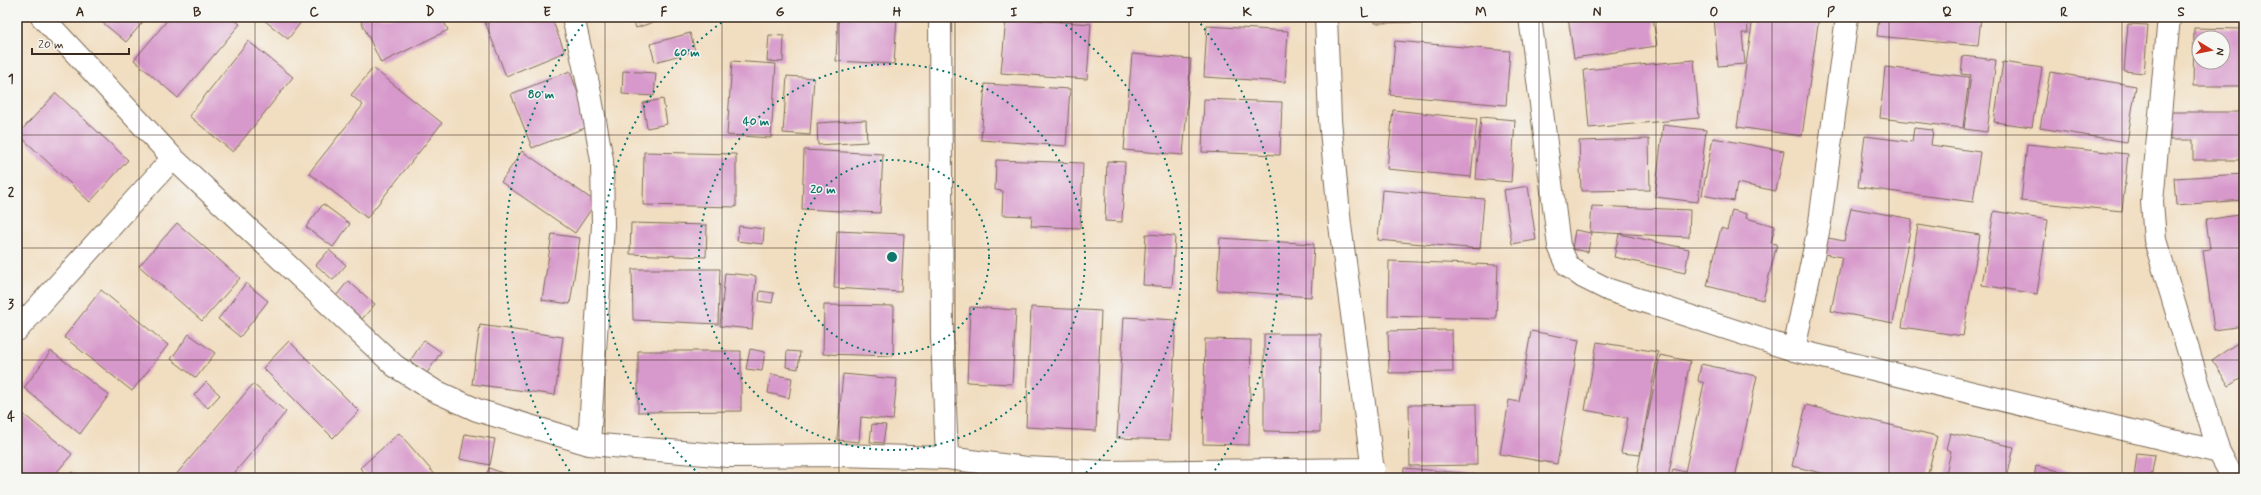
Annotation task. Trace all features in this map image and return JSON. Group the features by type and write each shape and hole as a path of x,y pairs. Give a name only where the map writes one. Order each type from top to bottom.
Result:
{"street":[{"path":"42,17 172,158 395,366 433,390 477,410 589,444 728,456 839,455 947,458 1027,473 1374,473 1340,225 1330,120 1326,17"},
{"path":"573,17 589,88 602,160 603,225 589,444"},
{"path":"940,17 942,337 947,458"},
{"path":"1530,17 1559,246 1568,266 1583,277 1609,290 1794,350 2219,452"},
{"path":"1794,350 1820,222 1847,17"},
{"path":"2169,17 2152,202 2155,240 2219,452 2233,478"},
{"path":"17,330 172,158"}],"building":[{"path":"96,17 147,17 126,42"},
{"path":"170,17 231,17 240,24 178,98 134,60"},
{"path":"260,17 305,17 288,39"},
{"path":"359,17 442,17 448,30 381,63"},
{"path":"489,17 551,17 565,52 506,76 484,19"},
{"path":"632,17 668,17 636,28"},
{"path":"838,17 897,17 894,64 836,61"},
{"path":"1268,17 1286,17 1286,20"},
{"path":"1375,17 1479,17 1479,21 1375,23"},
{"path":"1568,17 1653,17 1657,46 1574,58"},
{"path":"1714,17 1747,17 1748,33 1742,33 1745,64 1718,66"},
{"path":"1753,17 1819,17 1802,136 1737,127"},
{"path":"1879,17 1981,17 1978,46 1877,36"},
{"path":"1006,18 1091,24 1087,79 1001,73"},
{"path":"2128,24 2148,25 2144,73 2124,71"},
{"path":"1207,26 1288,31 1285,82 1204,77"},
{"path":"2194,28 2244,29 2244,86 2193,86 2193,70 2231,70 2231,30 2194,30"},
{"path":"690,33 695,51 655,62 650,44"},
{"path":"769,35 784,36 783,62 767,61"},
{"path":"248,41 293,77 233,152 189,116"},
{"path":"1395,41 1510,51 1506,105 1390,95"},
{"path":"1132,54 1191,59 1183,155 1124,150"},
{"path":"1963,56 1996,60 1987,132 1964,129 1971,75 1961,74"},
{"path":"1694,60 1699,118 1589,128 1584,70"},
{"path":"732,61 776,64 771,138 727,135"},
{"path":"2003,62 2042,68 2032,127 1994,122"},
{"path":"1885,67 1969,77 1963,128 1880,118"},
{"path":"373,68 442,123 367,218 309,173 363,105 351,95"},
{"path":"570,71 590,126 532,148 511,94"},
{"path":"623,71 656,73 654,96 622,94"},
{"path":"2050,72 2136,86 2127,142 2040,128"},
{"path":"787,76 814,78 810,135 783,133"},
{"path":"985,84 1070,89 1066,146 981,140"},
{"path":"56,93 128,160 90,202 18,134"},
{"path":"663,99 667,124 647,128 643,103"},
{"path":"1204,99 1282,102 1280,155 1202,152"},
{"path":"1393,110 1477,119 1471,177 1387,169"},
{"path":"2170,112 2242,112 2242,160 2193,160 2193,140 2170,140"},
{"path":"1481,117 1515,120 1511,182 1476,179"},
{"path":"866,120 867,142 818,145 817,123"},
{"path":"1663,125 1706,130 1698,202 1655,197"},
{"path":"1914,128 1933,130 1931,145 1980,152 1973,202 1858,187 1865,136 1912,142"},
{"path":"1713,138 1784,151 1776,191 1737,183 1734,201 1702,195"},
{"path":"1649,139 1650,190 1581,191 1579,141"},
{"path":"2027,144 2128,154 2122,211 2021,201"},
{"path":"804,150 883,154 880,213 802,209"},
{"path":"522,151 596,202 575,233 501,182"},
{"path":"644,152 736,154 736,207 643,205"},
{"path":"996,160 1083,163 1080,228 1031,226 1032,216 1002,215 1003,191 995,190"},
{"path":"1107,161 1125,162 1122,222 1105,221"},
{"path":"2244,174 2244,200 2176,205 2174,178"},
{"path":"1528,186 1536,240 1512,244 1504,190"},
{"path":"1382,190 1484,199 1480,249 1378,240"},
{"path":"323,204 350,224 333,247 306,227"},
{"path":"1592,206 1690,210 1689,237 1590,232"},
{"path":"1851,208 1912,219 1893,323 1831,311 1842,257 1824,254 1828,238 1844,241"},
{"path":"1732,210 1747,214 1746,218 1775,226 1771,243 1777,244 1763,300 1707,286 1721,228 1727,230"},
{"path":"1994,211 2048,220 2037,294 1982,285"},
{"path":"2244,214 2244,326 2214,330 2203,250 2210,249 2206,220"},
{"path":"177,223 240,278 202,321 139,266"},
{"path":"631,223 707,225 706,257 630,254"},
{"path":"1918,225 1980,235 1963,336 1902,327"},
{"path":"739,226 764,229 763,244 737,241"},
{"path":"1575,230 1591,233 1588,252 1572,249"},
{"path":"837,231 904,234 901,292 834,288"},
{"path":"552,234 580,238 570,304 542,300"},
{"path":"1146,234 1175,236 1172,287 1143,285"},
{"path":"1619,234 1689,249 1685,273 1614,257"},
{"path":"1220,238 1314,244 1311,297 1217,290"},
{"path":"329,250 346,265 333,280 316,265"},
{"path":"1389,261 1498,265 1496,319 1388,316"},
{"path":"632,269 720,269 718,324 633,320"},
{"path":"725,273 756,276 752,329 720,326"},
{"path":"348,281 375,304 362,319 336,296"},
{"path":"246,283 268,301 240,337 218,319"},
{"path":"101,290 168,345 132,391 64,337"},
{"path":"760,291 774,293 772,303 759,301"},
{"path":"824,305 894,306 893,356 823,354"},
{"path":"970,307 1016,310 1012,384 967,382"},
{"path":"1031,307 1101,311 1096,431 1026,427"},
{"path":"1124,317 1176,320 1170,440 1117,438"},
{"path":"480,325 563,337 555,395 472,384"},
{"path":"1452,330 1453,372 1389,373 1388,331"},
{"path":"1531,331 1579,340 1557,464 1500,454 1509,400 1519,402"},
{"path":"189,334 215,353 196,378 171,359"},
{"path":"1264,334 1321,334 1320,432 1264,431"},
{"path":"1205,339 1251,340 1249,445 1203,444"},
{"path":"424,340 441,352 427,373 410,361"},
{"path":"289,341 359,411 333,438 263,368"},
{"path":"1597,342 1658,352 1640,455 1621,453 1628,418 1585,410"},
{"path":"2239,342 2244,349 2244,376 2229,386 2212,360"},
{"path":"750,349 765,352 762,371 746,369"},
{"path":"51,351 109,395 80,434 24,388"},
{"path":"638,351 741,351 741,411 638,412"},
{"path":"787,351 800,352 798,369 786,367"},
{"path":"1660,355 1690,361 1668,478 1636,478"},
{"path":"1701,364 1757,376 1735,478 1671,478 1673,469 1685,472 1704,383 1698,381"},
{"path":"771,374 792,378 789,398 768,393"},
{"path":"843,374 897,379 893,420 861,417 859,442 837,440"},
{"path":"206,382 220,395 208,408 194,395"},
{"path":"253,384 286,412 230,478 174,477"},
{"path":"1476,404 1477,465 1410,466 1409,405"},
{"path":"1806,405 1937,436 1927,478 1842,478 1792,466"},
{"path":"17,409 72,454 52,478 17,478"},
{"path":"872,424 886,425 883,443 870,442"},
{"path":"399,433 438,478 369,478 360,468"},
{"path":"1950,433 2014,447 2007,478 1945,478 1951,451 1946,449"},
{"path":"465,434 495,439 490,465 460,459"},
{"path":"2137,453 2155,455 2151,478 2134,478"},
{"path":"2036,466 2088,477 2088,478 2034,478"},
{"path":"489,468 516,478 485,478"},
{"path":"1404,468 1474,474 1474,478 1403,478"},
{"path":"72,472 78,478 65,478"}]}
